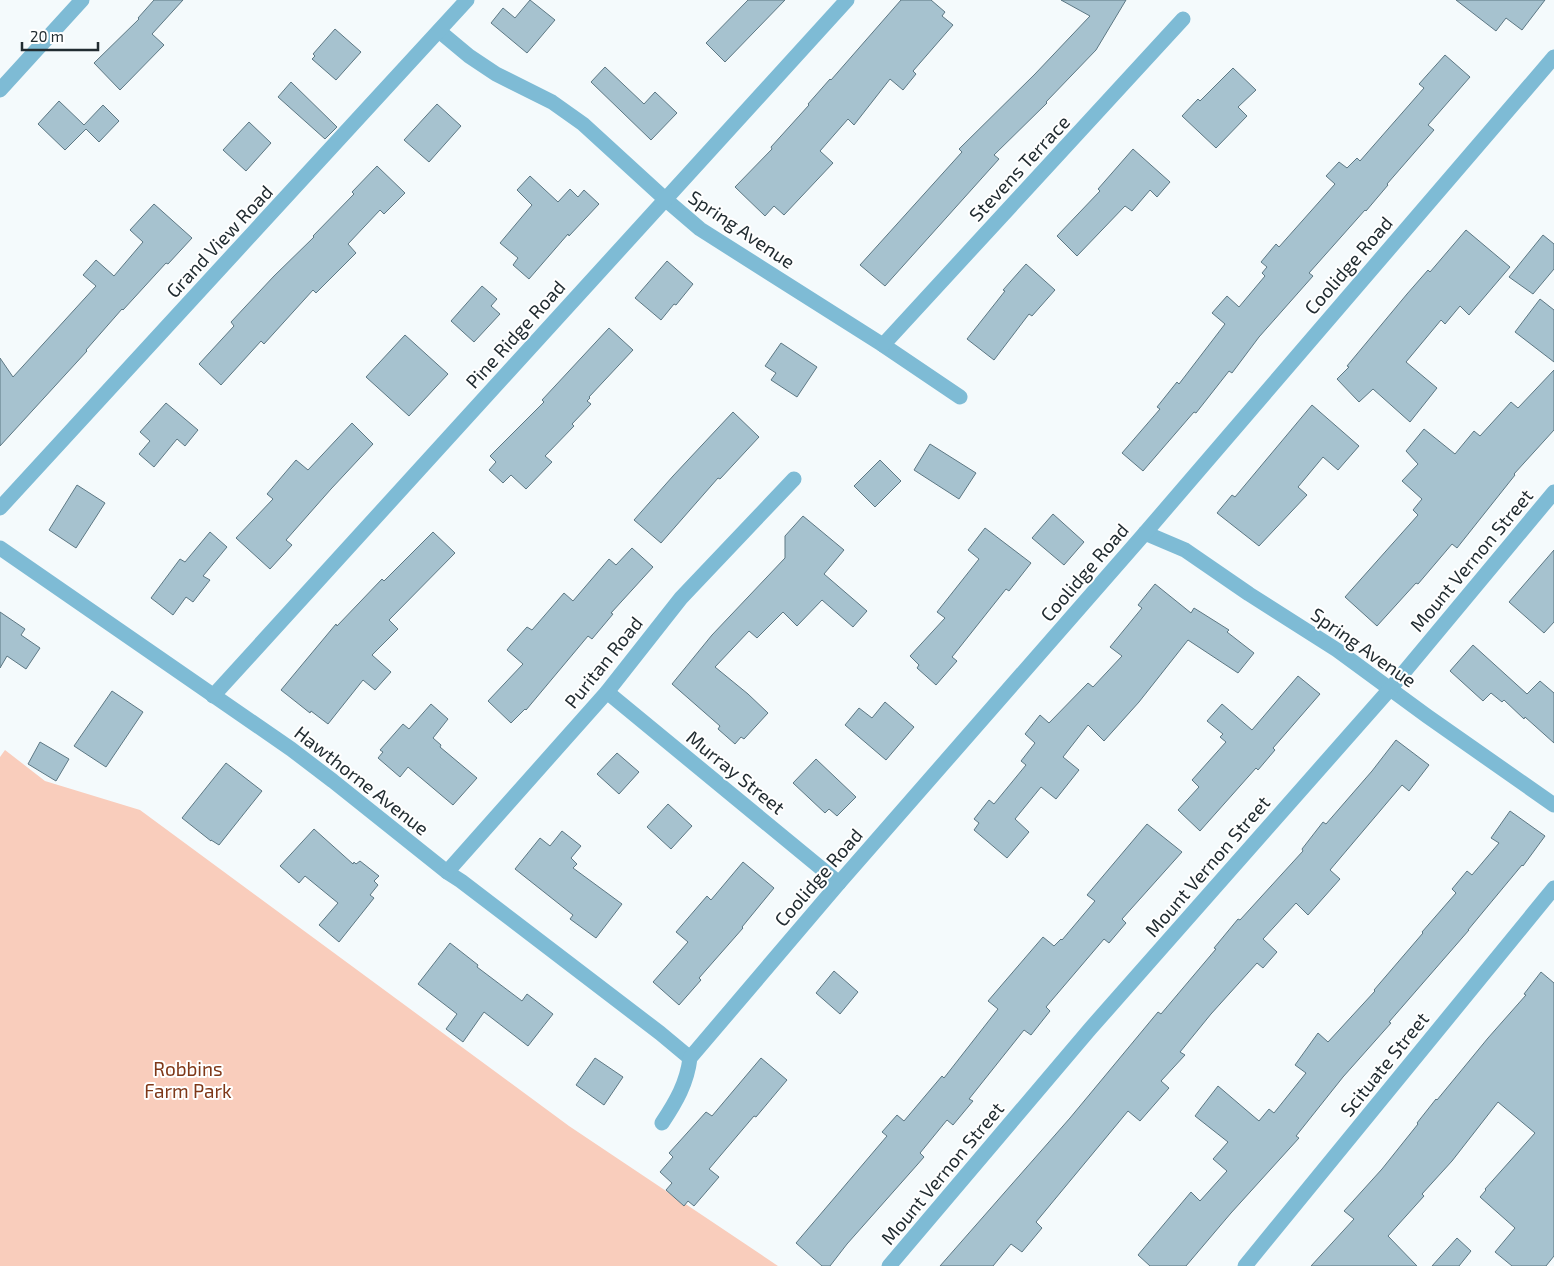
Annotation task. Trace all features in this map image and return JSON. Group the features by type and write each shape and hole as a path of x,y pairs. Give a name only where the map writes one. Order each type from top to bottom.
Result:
{"street":[{"path":"0,90 82,0"},
{"name":"Grand View Road","path":"0,508 467,0"},
{"name":"Pine Ridge Road","path":"213,696 847,0"},
{"name":"Stevens Terrace","path":"884,345 1183,19"},
{"name":"Spring Avenue","path":"439,31 469,56 496,74 552,102 583,124 700,229 884,345 960,397"},
{"name":"Coolidge Road","path":"662,1123 680,1094 688,1072 690,1058 839,883 1145,533 1554,57"},
{"name":"Puritan Road","path":"447,872 607,692 681,598 794,479"},
{"name":"Mount Vernon Street","path":"889,1266 1090,1030 1390,689 1554,492"},
{"name":"Spring Avenue","path":"1145,533 1185,550 1336,650 1554,805"},
{"name":"Hawthorne Avenue","path":"0,548 333,780 447,872 544,944 690,1058"},
{"name":"Murray Street","path":"607,692 839,883"},
{"name":"Scituate Street","path":"1245,1266 1554,888"}],"green space":[{"name":"Robbins Farm Park","path":"5,750 45,781 140,810 569,1126 778,1266 0,1266 0,757"}],"building":[{"path":"154,0 183,0 152,34 164,45 120,90 94,63 139,19"},
{"path":"530,0 555,20 527,53 491,23 503,8 515,18"},
{"path":"748,0 785,0 725,62 706,43"},
{"path":"901,0 931,0 945,12 942,16 953,25 913,71 916,74 903,90 890,79 854,125 848,119 820,151 833,163 784,215 774,206 765,216 735,187 772,149 771,147 808,104"},
{"path":"1061,0 1126,0 1096,50 1047,103 994,155 999,159 885,286 860,265 962,152 959,149 1035,74 1090,16"},
{"path":"1456,0 1545,0 1522,30 1506,18 1496,31"},
{"path":"335,29 361,52 336,80 312,59 315,56 313,54"},
{"path":"1445,55 1470,77 1428,125 1434,130 1366,211 1309,273 1313,276 1259,337 1232,373 1229,371 1196,413 1194,412 1143,471 1122,453 1160,409 1157,407 1177,382 1179,384 1225,324 1212,313 1227,296 1239,307 1265,276 1262,273 1267,267 1261,262 1276,244 1279,247 1335,184 1326,176 1339,162 1347,168 1357,158 1360,161 1424,88 1419,84"},
{"path":"605,67 644,104 655,92 677,113 651,140 591,82"},
{"path":"1233,68 1256,90 1238,107 1247,116 1216,148 1182,116"},
{"path":"291,82 337,127 325,139 278,97"},
{"path":"59,101 84,125 103,105 119,121 99,142 86,129 65,150 38,124"},
{"path":"437,104 461,126 429,162 404,140"},
{"path":"249,122 271,143 246,171 223,150"},
{"path":"1133,149 1170,182 1157,197 1150,190 1132,211 1125,206 1077,256 1057,236 1100,191 1098,189"},
{"path":"377,166 405,193 384,214 380,210 348,244 356,253 316,293 313,290 264,344 261,341 221,385 199,364 234,326 231,322 314,237"},
{"path":"530,176 558,202 570,189 578,197 584,190 599,204 569,236 568,234 529,279 513,265 518,258 500,243 532,205 517,190"},
{"path":"154,204 192,238 122,309 87,351 0,446 0,358 13,377 96,286 83,275 96,260 114,276 143,242 130,230"},
{"path":"1466,230 1510,267 1469,315 1460,306 1445,324 1441,320 1406,362 1437,388 1410,422 1373,389 1359,402 1337,379 1349,367 1347,366 1407,294 1428,270 1430,272"},
{"path":"1543,235 1554,244 1554,269 1533,294 1509,277"},
{"path":"667,261 693,284 661,320 635,298"},
{"path":"1026,264 1055,290 1032,316 1029,314 994,360 967,339 1005,291 1003,290"},
{"path":"482,286 497,299 491,306 500,314 474,342 451,321"},
{"path":"1540,299 1554,310 1554,362 1515,332"},
{"path":"609,328 633,350 589,397 587,401 591,404 572,424 574,426 545,456 552,462 526,489 511,475 503,483 489,470 496,462 490,456 544,402 542,400"},
{"path":"405,335 448,374 409,416 366,377"},
{"path":"781,343 817,367 797,397 771,380 776,373 765,366"},
{"path":"1554,370 1554,430 1514,474 1457,548 1452,544 1418,584 1416,583 1377,626 1345,597 1418,515 1413,510 1422,499 1402,481 1418,464 1406,451 1424,429 1455,454 1474,431 1480,436 1511,402 1518,408"},
{"path":"166,403 198,430 185,446 177,439 154,467 139,454 150,441 140,432"},
{"path":"1312,405 1359,446 1338,470 1323,457 1298,487 1307,495 1259,546 1217,513 1232,495 1235,497"},
{"path":"733,412 759,437 720,479 718,478 661,543 634,520"},
{"path":"352,423 373,444 286,540 292,545 270,569 236,538 273,499 267,494 296,460 308,470"},
{"path":"930,444 976,473 959,499 914,470"},
{"path":"880,460 901,481 875,507 854,486"},
{"path":"77,485 105,503 76,548 49,530"},
{"path":"1053,514 1084,542 1064,565 1032,538"},
{"path":"803,516 844,550 824,574 867,611 853,627 822,600 797,626 783,612 757,638 749,631 715,667 768,713 744,739 741,737 735,744 718,729 720,726 672,684 712,635 785,558 785,536"},
{"path":"985,528 1031,563 1009,591 1006,589 952,657 957,661 936,685 917,668 919,665 910,656 945,618 937,612 979,559 968,550"},
{"path":"210,532 227,547 203,576 210,580 193,602 186,597 173,615 151,598 180,559 185,562"},
{"path":"433,532 455,553 389,620 398,629 372,655 391,672 375,690 363,680 328,724 311,711 310,713 281,690 336,624 337,626 382,579 384,581"},
{"path":"632,548 653,567 611,613 613,614 592,639 588,636 526,710 511,723 488,701 523,664 507,650 527,627 532,630 564,593 573,601 609,559 616,565"},
{"path":"1554,550 1554,622 1544,633 1509,602"},
{"path":"1155,584 1191,613 1194,608 1229,630 1227,632 1254,653 1238,673 1188,640 1139,702 1104,741 1088,725 1063,757 1079,770 1056,799 1041,787 1015,819 1029,832 1007,858 974,830 979,823 974,819 989,800 994,804 1026,765 1021,761 1035,743 1025,734 1040,715 1049,723 1088,683 1093,687 1122,656 1110,647 1142,608 1138,605"},
{"path":"0,612 25,629 21,635 40,648 26,669 7,656 0,668"},
{"path":"1473,645 1527,694 1540,681 1554,693 1554,743 1504,700 1502,702 1491,693 1483,701 1450,671"},
{"path":"1298,676 1320,694 1273,748 1275,750 1258,770 1256,768 1200,831 1178,810 1199,787 1192,780 1226,742 1220,737 1223,734 1207,721 1222,704 1252,730"},
{"path":"112,691 143,712 106,767 74,746"},
{"path":"885,702 914,727 886,760 845,725 859,708 872,718"},
{"path":"431,704 448,719 433,738 441,745 440,747 477,778 453,805 408,767 400,777 378,758 383,752 380,750 403,724 409,729"},
{"path":"1396,740 1429,765 1409,791 1402,785 1330,870 1340,879 1308,915 1296,903 1263,939 1277,952 1263,968 1257,963 1180,1052 1185,1055 1161,1081 1169,1088 1140,1121 1128,1111 1036,1222 1042,1228 1022,1252 1011,1244 993,1266 940,1266 1070,1118 1158,1012 1161,1014 1216,949 1214,948 1238,919 1240,920 1303,851 1302,849 1323,822 1326,824"},
{"path":"40,742 69,759 56,781 28,764"},
{"path":"617,753 639,772 619,794 597,774"},
{"path":"816,759 856,797 837,816 829,809 825,813 793,783"},
{"path":"226,763 262,791 219,845 182,818"},
{"path":"668,804 692,826 671,849 647,827"},
{"path":"1510,811 1545,836 1523,866 1343,1077 1296,1136 1299,1138 1186,1266 1150,1266 1138,1255 1191,1192 1200,1201 1227,1171 1213,1159 1228,1142 1195,1116 1218,1086 1259,1121 1269,1109 1274,1113 1306,1073 1295,1065 1318,1033 1328,1042 1375,991 1456,893 1452,889 1467,871 1472,875 1499,843 1491,838"},
{"path":"1147,824 1182,852 1122,919 1126,923 1109,943 1104,939 1046,1007 1050,1011 1031,1035 1024,1030 969,1099 973,1101 953,1125 947,1120 920,1153 924,1157 830,1266 822,1266 796,1243 887,1136 882,1132 897,1115 904,1121 942,1076 944,1078 998,1009 988,1001 1043,937 1054,946 1062,940 1095,901 1087,895"},
{"path":"314,829 353,864 360,861 379,876 374,881 378,885 370,895 374,898 339,942 319,925 338,903 305,876 299,883 280,866"},
{"path":"562,831 581,846 571,858 577,864 573,868 622,904 596,938 570,919 573,915 515,869 540,838 550,846"},
{"path":"743,862 774,888 679,1005 653,982 688,942 676,932 707,896 711,900"},
{"path":"450,943 478,965 477,967 522,1001 527,994 553,1014 528,1046 484,1012 463,1042 446,1029 457,1014 418,984"},
{"path":"834,971 858,992 840,1014 816,993"},
{"path":"1541,972 1554,983 1554,1256 1546,1266 1512,1266 1495,1252 1515,1228 1480,1197 1535,1133 1498,1102 1452,1161 1422,1194 1424,1196 1388,1236 1417,1266 1311,1266 1354,1219 1344,1211 1382,1169 1436,1099 1526,995 1524,994"},
{"path":"595,1058 623,1077 604,1105 576,1085"},
{"path":"761,1058 787,1080 709,1169 719,1177 694,1206 688,1201 684,1206 666,1190 672,1183 660,1172 673,1157 669,1153 706,1112 712,1116"},
{"path":"1457,1238 1471,1251 1459,1266 1432,1266"}]}
